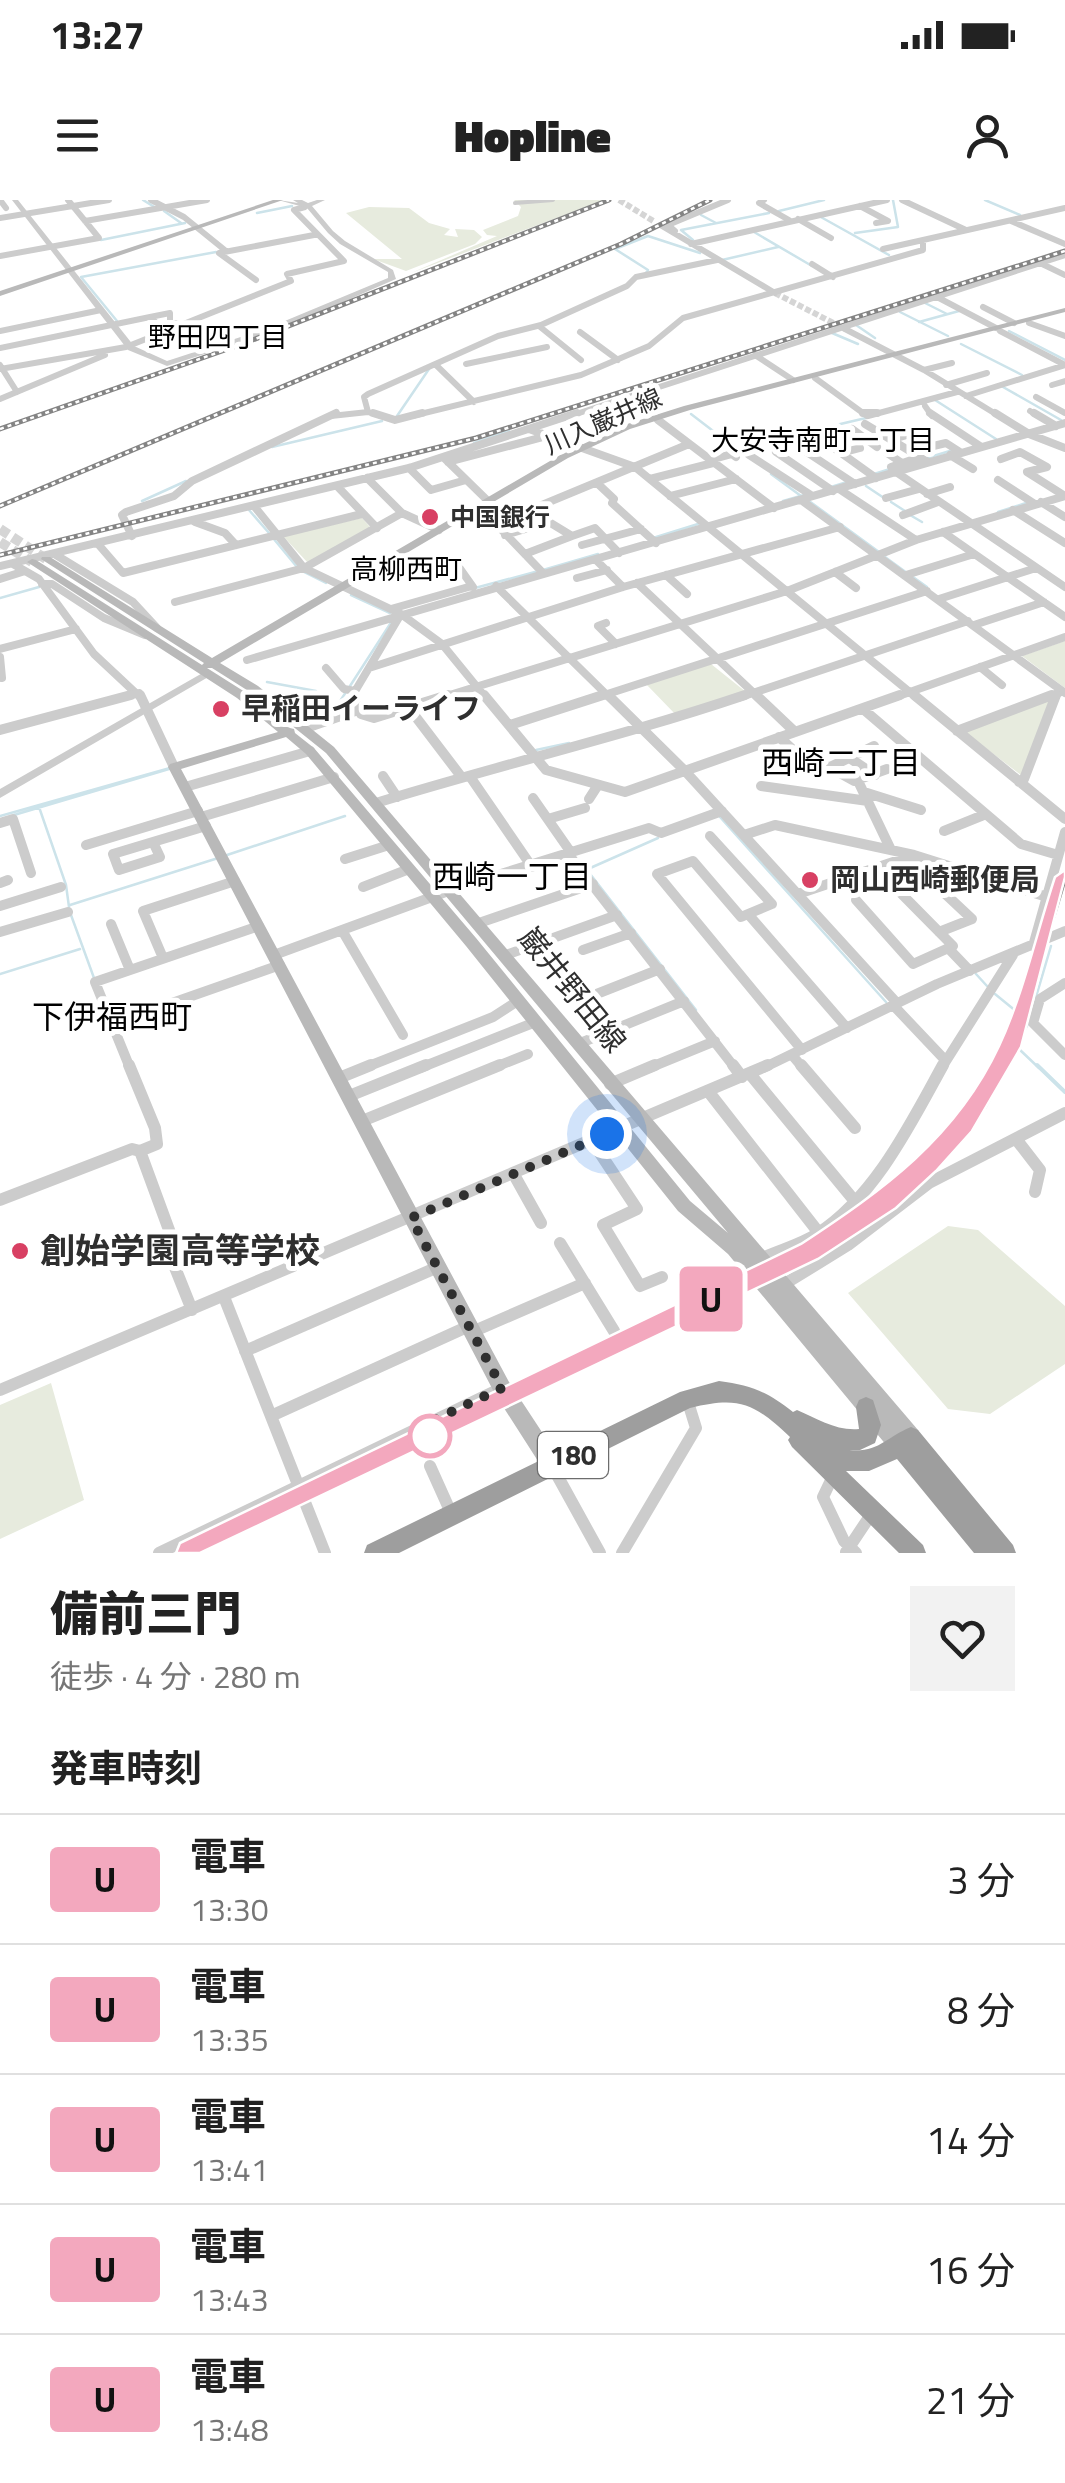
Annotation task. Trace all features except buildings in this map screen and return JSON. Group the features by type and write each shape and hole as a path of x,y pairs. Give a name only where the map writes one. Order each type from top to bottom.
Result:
{"highway":[{"name":"180","path":"374,1553 687,1399 718,1390 740,1392 776,1409 825,1451 850,1462 871,1460 905,1441"},
{"path":"776,1409 834,1440 848,1442 868,1434 871,1425 866,1407"},
{"path":"776,1409 833,1476 915,1553"},
{"path":"905,1441 988,1553"},
{"path":"905,1441 1005,1553"}],"main road":[{"path":"197,229 272,200"},
{"path":"0,293 280,200"},
{"name":"川入巌井線","path":"998,329 1065,312"},
{"name":"川入巌井線","path":"346,588 488,501 585,449 665,414 1065,312"},
{"name":"川入巌井線","path":"208,668 585,449 658,420 896,355"},
{"name":"巌井野田線","path":"50,557 298,730 376,803 783,1285 905,1441"},
{"name":"巌井野田線","path":"29,567 208,668"},
{"path":"298,730 174,766 502,1388 552,1465"},
{"name":"巌井野田線","path":"298,730 310,751 684,1206 734,1249 866,1407 905,1441"}],"street":[{"path":"0,200 6,208"},
{"path":"15,200 130,345 161,360 176,360 386,280 385,272 353,258 328,238 308,206 296,200"},
{"path":"0,218 109,200"},
{"path":"151,200 226,250"},
{"path":"76,226 208,200"},
{"path":"280,200 308,206"},
{"path":"15,390 1,368 130,345 291,281 287,274 344,261 314,235 294,210 322,200"},
{"path":"515,203 553,200"},
{"path":"728,200 668,225 750,279 746,281 777,294"},
{"path":"764,200 759,203 831,238"},
{"path":"658,223 694,242 887,200"},
{"path":"902,200 967,230"},
{"path":"1,255 100,238 71,204"},
{"path":"860,207 888,222 876,223"},
{"path":"883,249 1063,209"},
{"path":"1010,220 1065,244"},
{"path":"256,280 220,253 314,235"},
{"path":"132,534 122,515 126,512 174,496 192,481 337,413 368,412 388,421 546,386 649,346 684,318 923,250 924,241"},
{"path":"446,460 528,428 1065,255"},
{"path":"368,412 364,397 455,356 539,326 627,286 636,278 717,260"},
{"path":"1040,263 1065,275"},
{"path":"812,264 833,277"},
{"path":"815,378 868,416 1065,365 1056,355 939,296"},
{"path":"983,307 1014,323"},
{"path":"0,331 102,310"},
{"path":"0,348 170,314 170,322 180,325"},
{"path":"150,318 165,331"},
{"path":"1028,323 1062,336"},
{"path":"539,326 581,360"},
{"path":"846,327 1026,432 1065,448"},
{"path":"835,330 866,345 878,346"},
{"path":"518,331 528,340"},
{"path":"580,332 618,360"},
{"path":"1046,338 1062,336"},
{"path":"466,364 547,348"},
{"path":"0,399 114,349"},
{"path":"755,355 793,380"},
{"path":"455,356 473,371"},
{"path":"924,370 952,363"},
{"path":"436,365 473,401"},
{"path":"946,384 987,372"},
{"path":"1052,385 1065,381"},
{"path":"0,390 15,390"},
{"path":"1036,397 1065,414"},
{"path":"925,406 977,445"},
{"path":"1030,411 1057,424"},
{"path":"658,420 771,506"},
{"path":"865,424 924,457"},
{"path":"247,660 437,598 596,560 924,457 1057,424"},
{"path":"528,428 632,468 650,479 1065,819"},
{"path":"852,429 874,444 908,435"},
{"path":"0,566 548,436"},
{"path":"790,440 852,482"},
{"path":"924,457 944,443 973,469"},
{"path":"496,524 689,444"},
{"path":"830,445 872,475"},
{"path":"841,453 860,448"},
{"path":"776,452 914,539"},
{"path":"1001,458 1020,452 1047,467 1028,472 1063,494"},
{"path":"887,453 895,468 923,491 1065,587"},
{"path":"650,479 732,454 736,457"},
{"path":"749,455 1061,693"},
{"path":"446,460 488,501"},
{"path":"409,468 431,490 466,480"},
{"path":"368,478 402,513 439,530"},
{"path":"670,496 736,479"},
{"path":"998,480 1065,517"},
{"path":"597,483 653,540"},
{"path":"337,486 377,528"},
{"path":"886,498 950,487"},
{"path":"928,531 1063,494"},
{"path":"903,515 938,502"},
{"path":"254,506 304,568 395,613 442,644 546,770 625,792 1065,638"},
{"path":"1014,510 1065,544"},
{"path":"175,602 304,568 402,513"},
{"path":"98,544 123,573 362,514"},
{"path":"475,515 496,524 541,572"},
{"path":"505,535 563,518"},
{"path":"194,521 225,534 236,546"},
{"path":"549,522 572,536"},
{"path":"395,613 370,668 350,690 358,710 374,718 787,591 914,539 968,522"},
{"path":"525,554 595,528 617,551"},
{"path":"370,668 623,587 840,528"},
{"path":"582,545 641,529"},
{"path":"943,532 1065,617"},
{"path":"908,574 974,554"},
{"path":"596,560 623,587"},
{"path":"456,563 475,588"},
{"path":"12,564 29,567 97,657 144,701 174,766"},
{"path":"0,579 29,567"},
{"path":"941,599 1036,568"},
{"path":"577,578 607,570"},
{"path":"835,572 856,588"},
{"path":"1052,578 1065,573"},
{"path":"666,575 687,594"},
{"path":"637,583 795,732"},
{"path":"42,584 52,584 104,618 146,636"},
{"path":"496,586 644,730 744,835 946,1061"},
{"path":"510,726 927,591"},
{"path":"376,803 534,754 644,730 751,692 1044,602"},
{"path":"606,623 598,626 616,644"},
{"path":"0,636 4,648 76,629"},
{"path":"0,657 2,678"},
{"path":"0,792 144,701 208,668"},
{"path":"326,668 350,690"},
{"path":"980,668 1002,685"},
{"path":"957,731 1061,693"},
{"path":"1019,782 1024,780 1061,693"},
{"path":"0,730 144,701"},
{"path":"409,708 532,867"},
{"path":"863,708 1021,844 1058,855"},
{"path":"298,730 358,710"},
{"path":"780,738 804,760 858,781 890,848"},
{"path":"830,767 874,746"},
{"path":"185,787 310,751"},
{"path":"848,757 876,775"},
{"path":"858,781 887,768"},
{"path":"383,776 397,796"},
{"path":"86,846 202,818 334,777"},
{"path":"548,819 587,803 598,785"},
{"path":"761,786 866,796 920,810"},
{"path":"533,798 593,884 715,1041 853,1200"},
{"path":"115,1023 451,891 649,828 661,833 718,812"},
{"path":"944,831 986,814"},
{"path":"153,842 202,818"},
{"path":"0,823 13,819 32,873"},
{"path":"744,835 775,825 890,848 1047,896"},
{"path":"1034,946 1065,832"},
{"path":"710,836 772,904 741,916 693,861 657,874 854,1128"},
{"path":"345,859 389,845"},
{"path":"798,894 911,857"},
{"path":"911,857 972,919 939,932"},
{"path":"856,900 914,964 953,946 876,868"},
{"path":"363,887 409,869"},
{"path":"164,958 143,911 235,881"},
{"path":"479,923 593,884"},
{"path":"0,906 61,887"},
{"path":"0,932 68,912"},
{"path":"748,914 847,1028"},
{"path":"506,955 617,915"},
{"path":"111,924 130,970"},
{"path":"0,1200 132,1149 140,1151 157,1144 155,1128 115,1023 95,982 258,926"},
{"path":"0,1390 642,1120 1065,931"},
{"path":"343,932 403,1036"},
{"path":"583,950 631,933"},
{"path":"948,948 970,971"},
{"path":"760,1259 819,1233 853,1200 912,1121 1013,954"},
{"path":"612,1030 589,998 660,970"},
{"path":"1065,983 1040,998 1033,1023 1065,1055"},
{"path":"578,1044 684,1001"},
{"path":"339,1078 493,1017 516,1002"},
{"path":"348,1096 533,1023"},
{"path":"610,1084 715,1041"},
{"path":"362,1121 528,1054"},
{"path":"708,1091 819,1233"},
{"path":"783,1285 876,1226 929,1183 1065,1113"},
{"path":"1016,1139 1040,1170 1035,1192"},
{"path":"592,1140 637,1209 603,1225 640,1286 662,1276"},
{"path":"140,1151 176,1249 172,1260 192,1310"},
{"path":"513,1173 541,1222"},
{"path":"560,1242 614,1331"},
{"path":"246,1351 438,1267"},
{"path":"271,1416 585,1283"},
{"path":"224,1297 326,1553"},
{"path":"159,1553 502,1388"},
{"path":"622,1553 696,1428 687,1399"},
{"path":"552,1465 600,1553"},
{"path":"430,1466 452,1515"},
{"path":"833,1476 823,1498 850,1551"},
{"path":"850,1551 872,1512"}],"shaded area":[{"path":"514,200 604,200 411,273 497,236 487,235 483,230 518,216 521,207"},
{"path":"369,207 409,208 429,223 450,229 444,235 458,237 455,229 474,230 482,237 475,244 406,271 373,259 402,259 346,213"},
{"path":"362,518 370,527 308,563 283,536"},
{"path":"1065,641 1065,688 1022,656"},
{"path":"711,664 746,692 676,715 646,684"},
{"path":"1049,701 1021,775 966,733 967,730"},
{"path":"948,1226 978,1230 1065,1306 1065,1364 990,1414 948,1409 848,1293"},
{"path":"51,1383 84,1500 0,1539 0,1405"}],"waterway":[{"path":"143,200 156,208"},
{"path":"779,211 824,200"},
{"path":"855,233 898,227 893,200"},
{"path":"985,200 1020,215"},
{"path":"257,213 292,206"},
{"path":"164,211 181,223"},
{"path":"693,240 681,230 769,213"},
{"path":"701,215 716,223"},
{"path":"819,216 889,255"},
{"path":"101,240 185,223"},
{"path":"754,232 812,266"},
{"path":"646,273 648,270 615,249 648,236 700,253"},
{"path":"722,260 778,247"},
{"path":"117,321 81,277 216,252"},
{"path":"925,303 947,314"},
{"path":"920,322 959,311"},
{"path":"900,312 920,322"},
{"path":"920,322 948,336"},
{"path":"856,325 875,338"},
{"path":"1009,331 1065,360"},
{"path":"832,333 858,344"},
{"path":"961,344 1022,375"},
{"path":"397,416 429,369"},
{"path":"1003,387 1061,420"},
{"path":"935,400 996,439"},
{"path":"691,414 734,447"},
{"path":"744,454 738,448 866,418"},
{"path":"272,447 382,421"},
{"path":"474,443 509,431"},
{"path":"927,458 953,450"},
{"path":"874,474 890,469"},
{"path":"771,474 801,496"},
{"path":"142,501 186,481"},
{"path":"831,487 847,482"},
{"path":"866,486 884,498"},
{"path":"783,501 801,496"},
{"path":"809,501 879,552"},
{"path":"891,502 905,511"},
{"path":"998,512 1029,502"},
{"path":"249,510 269,533"},
{"path":"910,515 922,522"},
{"path":"653,538 698,524"},
{"path":"273,538 297,567"},
{"path":"543,570 598,554"},
{"path":"885,557 907,573"},
{"path":"302,571 326,583"},
{"path":"475,588 535,572"},
{"path":"913,577 927,587"},
{"path":"0,598 39,587"},
{"path":"351,595 390,613"},
{"path":"350,686 392,621"},
{"path":"267,682 316,691 321,703 310,714 317,719"},
{"path":"331,715 346,692"},
{"path":"536,750 569,743"},
{"path":"0,816 170,768"},
{"path":"39,808 169,769"},
{"path":"14,815 39,808"},
{"path":"39,808 66,885 69,907"},
{"path":"227,855 345,816"},
{"path":"720,817 886,1002"},
{"path":"588,869 658,838"},
{"path":"70,905 215,859"},
{"path":"587,870 696,1010"},
{"path":"71,915 94,978"},
{"path":"1036,997 1051,946"},
{"path":"0,974 80,949"},
{"path":"976,974 987,986"},
{"path":"995,994 1017,1012"},
{"path":"1005,1068 1028,1024"},
{"path":"1019,1049 1039,1068"},
{"path":"985,1107 1007,1065"},
{"path":"1037,1065 1065,1092"}],"tunnel":[{"path":"619,200 655,222"},
{"path":"775,293 845,329"},
{"path":"0,529 46,559"},
{"path":"0,542 32,562"}],"railway":[{"path":"0,429 245,343 609,200"},
{"path":"0,506 621,244 710,200"},
{"path":"0,555 476,438 1065,251"},
{"path":"999,1068 1026,1005 1065,877"},
{"path":"190,1553 809,1252 918,1171 963,1122 1000,1065"}],"train":[{"name":"U","path":"190,1553 810,1252 887,1200 928,1164 964,1124 1010,1047 1065,877"}],"place":[{"name":"中国銀行","path":"430,517"},
{"name":"早稲田イーライフ","path":"221,709"},
{"name":"岡山西崎郵便局","path":"810,880"},
{"name":"創始学園高等学校","path":"20,1251"}],"district":[{"name":"野田四丁目","path":"218,337"},
{"name":"大安寺南町一丁目","path":"823,440"},
{"name":"高柳西町","path":"406,569"},
{"name":"西崎二丁目","path":"841,763"},
{"name":"西崎一丁目","path":"512,877"},
{"name":"下伊福西町","path":"112,1017"}],"route":[{"path":"430,1436 434,1420 502,1388 411,1218 607,1134"}]}
